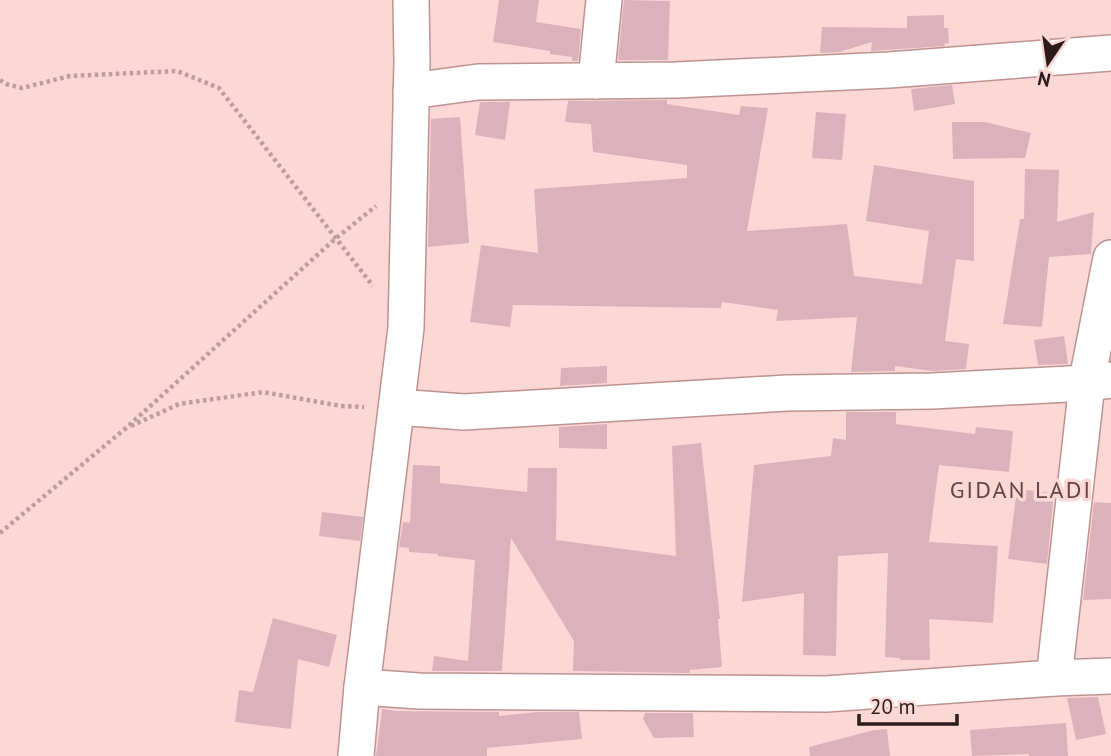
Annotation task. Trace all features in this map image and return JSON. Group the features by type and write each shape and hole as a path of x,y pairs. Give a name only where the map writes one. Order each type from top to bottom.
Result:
{"street":[{"path":"356,756 406,328 411,0"},
{"path":"596,81 604,0"},
{"path":"411,91 478,82 676,80 889,70 1111,53"},
{"path":"1054,678 1099,381 1111,258"},
{"path":"397,407 464,412 788,393 932,391 1099,381"},
{"path":"362,687 419,691 826,694 1111,676"}],"path":[{"path":"0,80 6,85 22,88 70,76 177,71 219,88 374,288"},
{"path":"0,533 126,428 335,239 409,179"},
{"path":"126,428 179,404 263,392 341,406 397,407"}],"building":[{"path":"499,0 539,0 536,22 581,29 578,61 572,61 572,57 550,54 550,51 493,42"},
{"path":"624,0 670,1 668,60 618,60"},
{"path":"944,15 944,28 948,28 949,43 944,44 945,46 871,51 872,42 839,52 820,53 822,27 907,28 907,16"},
{"path":"952,85 955,104 914,111 911,89"},
{"path":"667,100 667,104 739,115 741,106 768,108 747,231 847,224 854,276 922,284 929,231 866,221 874,165 974,181 974,261 956,259 945,341 969,344 966,369 932,371 895,366 895,371 851,372 857,317 776,321 778,310 722,302 721,308 513,305 510,327 470,322 481,245 538,253 534,189 687,178 687,165 593,152 591,124 565,122 568,101"},
{"path":"480,102 510,102 505,140 475,135"},
{"path":"816,112 846,114 842,160 812,158"},
{"path":"460,117 469,243 428,247 431,119"},
{"path":"952,122 985,122 1031,133 1025,158 953,159"},
{"path":"1025,169 1059,170 1057,222 1094,212 1091,254 1049,257 1042,327 1003,324 1020,219 1024,219"},
{"path":"1064,336 1068,364 1038,365 1034,340"},
{"path":"607,366 607,383 560,386 561,368"},
{"path":"846,412 896,412 896,424 975,434 976,427 1013,431 1009,472 939,465 929,542 998,546 993,623 929,619 930,660 885,657 888,553 838,556 836,656 803,655 804,593 742,602 754,465 831,456 833,438 846,440"},
{"path":"607,424 607,449 559,448 559,427"},
{"path":"701,443 720,619 722,667 690,670 690,673 573,671 574,641 511,538 502,671 432,671 434,656 468,661 475,560 409,552 409,548 399,547 403,522 410,523 413,465 440,466 440,483 527,492 528,468 557,468 556,540 676,556 672,446"},
{"path":"1017,489 1054,493 1047,564 1008,559"},
{"path":"1094,502 1111,503 1111,599 1083,600"},
{"path":"322,512 363,517 360,541 319,536"},
{"path":"273,618 337,635 329,667 298,659 291,729 235,722 239,690 253,692"},
{"path":"1098,697 1106,734 1076,740 1067,698"},
{"path":"382,709 499,712 499,716 579,712 582,739 487,748 487,756 376,756"},
{"path":"645,713 693,713 694,737 654,738 643,719"},
{"path":"1066,723 1068,756 972,756 970,730"},
{"path":"887,729 890,756 810,756 809,747"}],"district":[{"name":"GIDAN LADI","path":"1021,489"}]}
